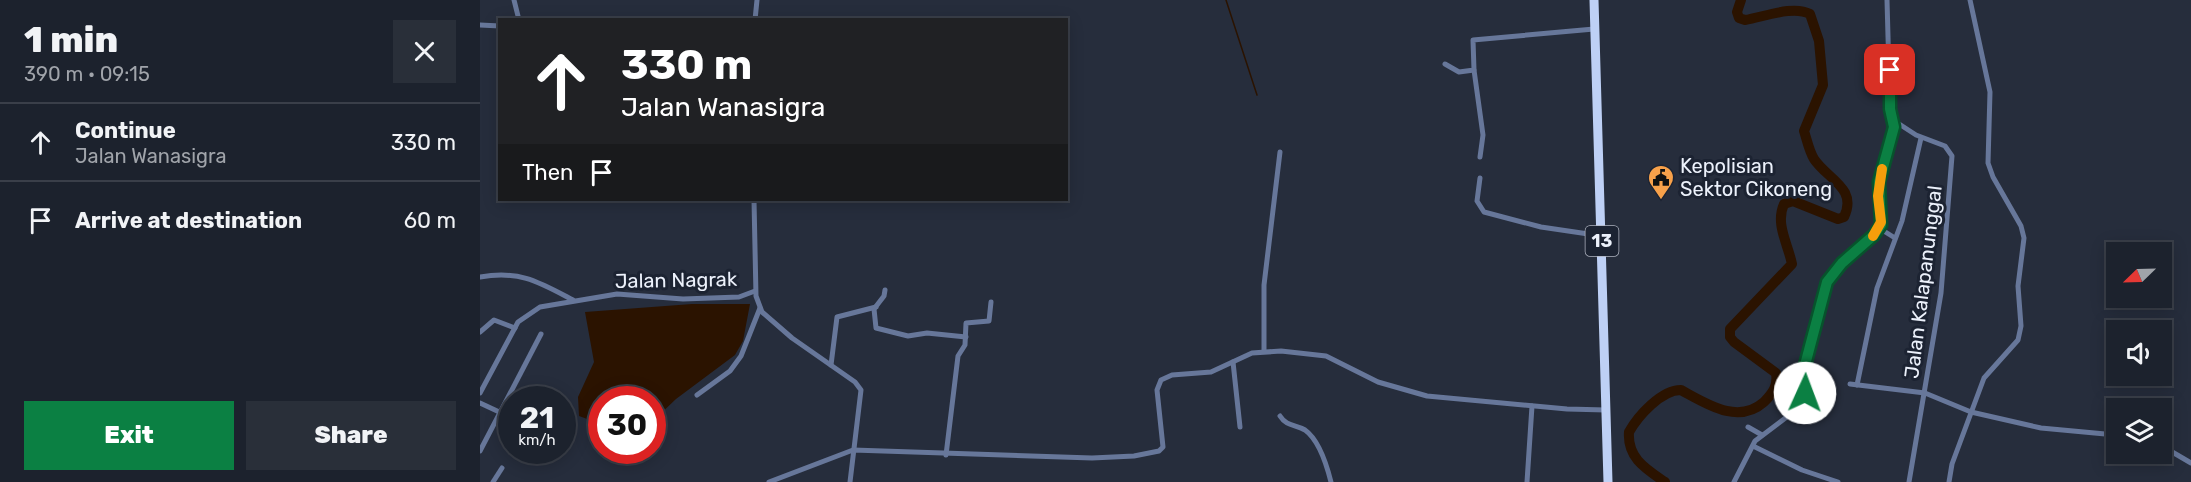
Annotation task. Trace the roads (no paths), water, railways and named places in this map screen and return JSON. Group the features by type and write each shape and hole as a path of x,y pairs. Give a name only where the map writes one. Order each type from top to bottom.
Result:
{"highway":[{"name":"13","path":"1594,0 1608,482"}],"street":[{"path":"514,0 518,18"},
{"path":"755,18 757,0"},
{"path":"1734,482 1753,446 1762,435 1792,413 1804,396 1805,365 1827,282 1842,263 1880,229 1879,182 1895,121 1890,109 1887,0"},
{"path":"1949,482 1952,464 1987,373 2020,335 2018,286 2024,246 2021,226 1993,177 1988,163 1990,92 1970,0"},
{"path":"480,25 498,26"},
{"path":"1480,157 1483,135 1474,70 1473,40 1594,29"},
{"path":"1445,64 1459,72 1474,70"},
{"name":"Jalan Kalapanunggal","path":"1895,121 1921,138 1945,146 1952,156 1944,267 1909,482"},
{"path":"1857,385 1877,288 1895,238 1921,138"},
{"path":"1264,351 1264,285 1280,152"},
{"path":"1480,178 1477,192 1480,209 1541,227 1602,236"},
{"name":"Jalan Nagrak","path":"480,393 518,322 540,307 617,294 683,299 739,297 755,291 754,201"},
{"path":"1880,229 1895,238"},
{"path":"480,277 521,275 575,301"},
{"path":"885,290 884,296 876,307 874,322 878,329 908,336 927,333 966,337"},
{"path":"755,291 760,308 781,329 857,384 861,390 862,400 850,482"},
{"path":"946,455 958,358 965,348 967,322 990,319 992,302"},
{"path":"831,365 837,317 876,307"},
{"path":"697,394 730,371 741,356 760,308"},
{"path":"480,332 494,320 515,328"},
{"path":"514,386 541,334"},
{"path":"769,482 853,450 946,455 1092,458 1134,456 1159,451 1163,443 1157,390 1159,382 1168,376 1211,372 1252,353 1264,351 1326,356 1378,382 1427,396 1606,410"},
{"path":"1233,362 1240,427"},
{"path":"1850,384 1925,393 1971,412 2041,428 2106,434"},
{"path":"480,404 498,411"},
{"path":"1527,482 1532,406"},
{"path":"480,451 498,416"},
{"path":"1280,416 1286,424 1302,429 1311,436 1331,482"},
{"path":"1748,428 1762,435"},
{"path":"1753,446 1802,470 1838,482"},
{"path":"2172,452 2191,463"},
{"path":"493,482 502,468"}],"waterway":[{"path":"1226,0 1257,95"},
{"path":"1665,482 1639,462 1631,449 1629,432 1651,405 1673,391 1681,390 1712,406 1733,412 1754,409 1770,396 1776,382 1776,373 1734,342 1730,337 1730,329 1792,264 1783,234 1781,219 1784,204 1793,201 1838,219 1844,217 1847,207 1844,191 1814,159 1804,131 1823,85 1819,41 1810,14 1787,11 1745,20 1739,18 1737,12 1741,0"}],"place":[{"name":"Kepolisian Sektor Cikoneng","path":"1661,201"}]}
